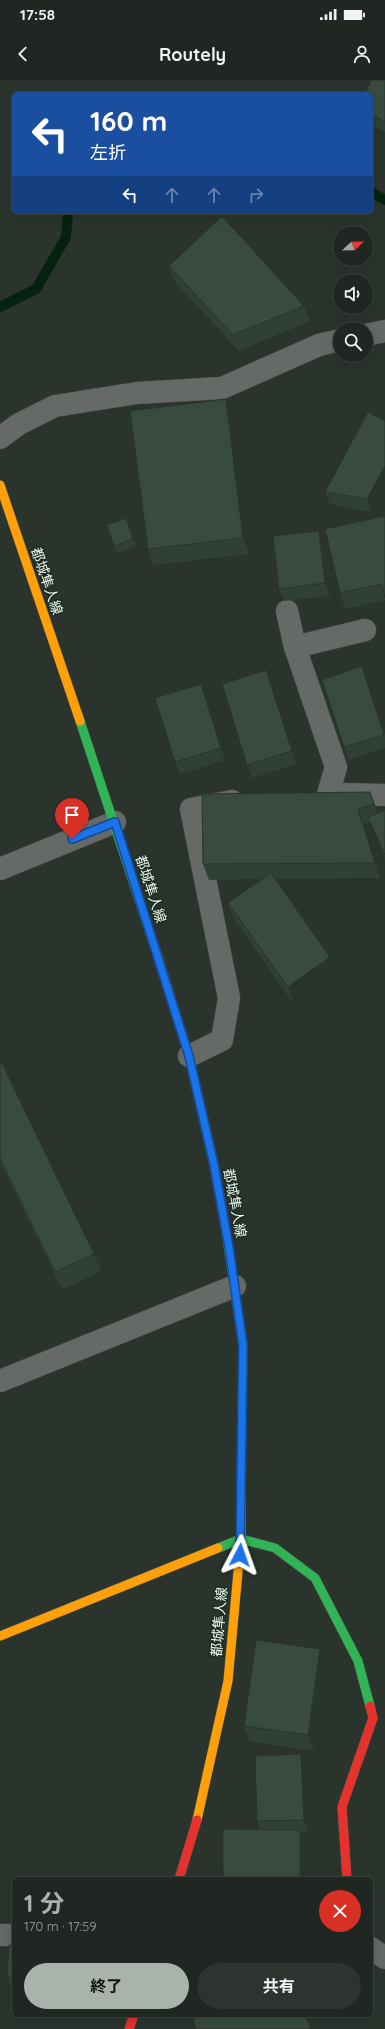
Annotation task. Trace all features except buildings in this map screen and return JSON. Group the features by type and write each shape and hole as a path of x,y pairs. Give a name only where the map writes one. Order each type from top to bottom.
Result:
{"main road":[{"name":"都城隼人線","path":"0,485 115,822 189,1056 214,1165 235,1286 243,1345 241,1539 228,1681 200,1808 181,1877"},
{"path":"0,1636 241,1539 276,1548 315,1578 358,1662 373,1718 342,1807 348,1877"},
{"path":"129,2029 133,2017"}],"street":[{"path":"373,334 385,331"},
{"path":"0,438 18,424 55,406 137,393 222,388 319,345 333,342"},
{"path":"287,611 295,647 336,767 328,794"},
{"path":"295,647 365,630"},
{"path":"304,795 385,795"},
{"path":"189,1056 222,1040 229,998 191,809 251,798"},
{"path":"0,869 115,822"},
{"path":"0,1381 235,1286"},
{"path":"0,1935 12,1935"},
{"path":"373,1949 385,1958"}],"waterway":[{"path":"373,193 385,200"},
{"path":"0,307 36,289 66,237 68,214"}],"traffic: fast":[{"path":"80,721 158,957"},
{"path":"226,1231 243,1345 241,1492"},
{"path":"218,1548 241,1539 275,1548 315,1578 358,1661 370,1706"}],"traffic: slow":[{"path":"0,485 80,721"},
{"path":"158,957 189,1056 214,1165 226,1231"},
{"path":"197,1820 228,1681 241,1539 241,1492"},
{"path":"0,1636 218,1548"}],"traffic: jam":[{"path":"347,1877 342,1807 373,1718 370,1706"},
{"path":"180,1877 197,1820"},
{"path":"129,2029 133,2017"}],"route":[{"path":"72,839 115,822 189,1056 214,1165 229,1247 243,1345 240,1555"}]}
